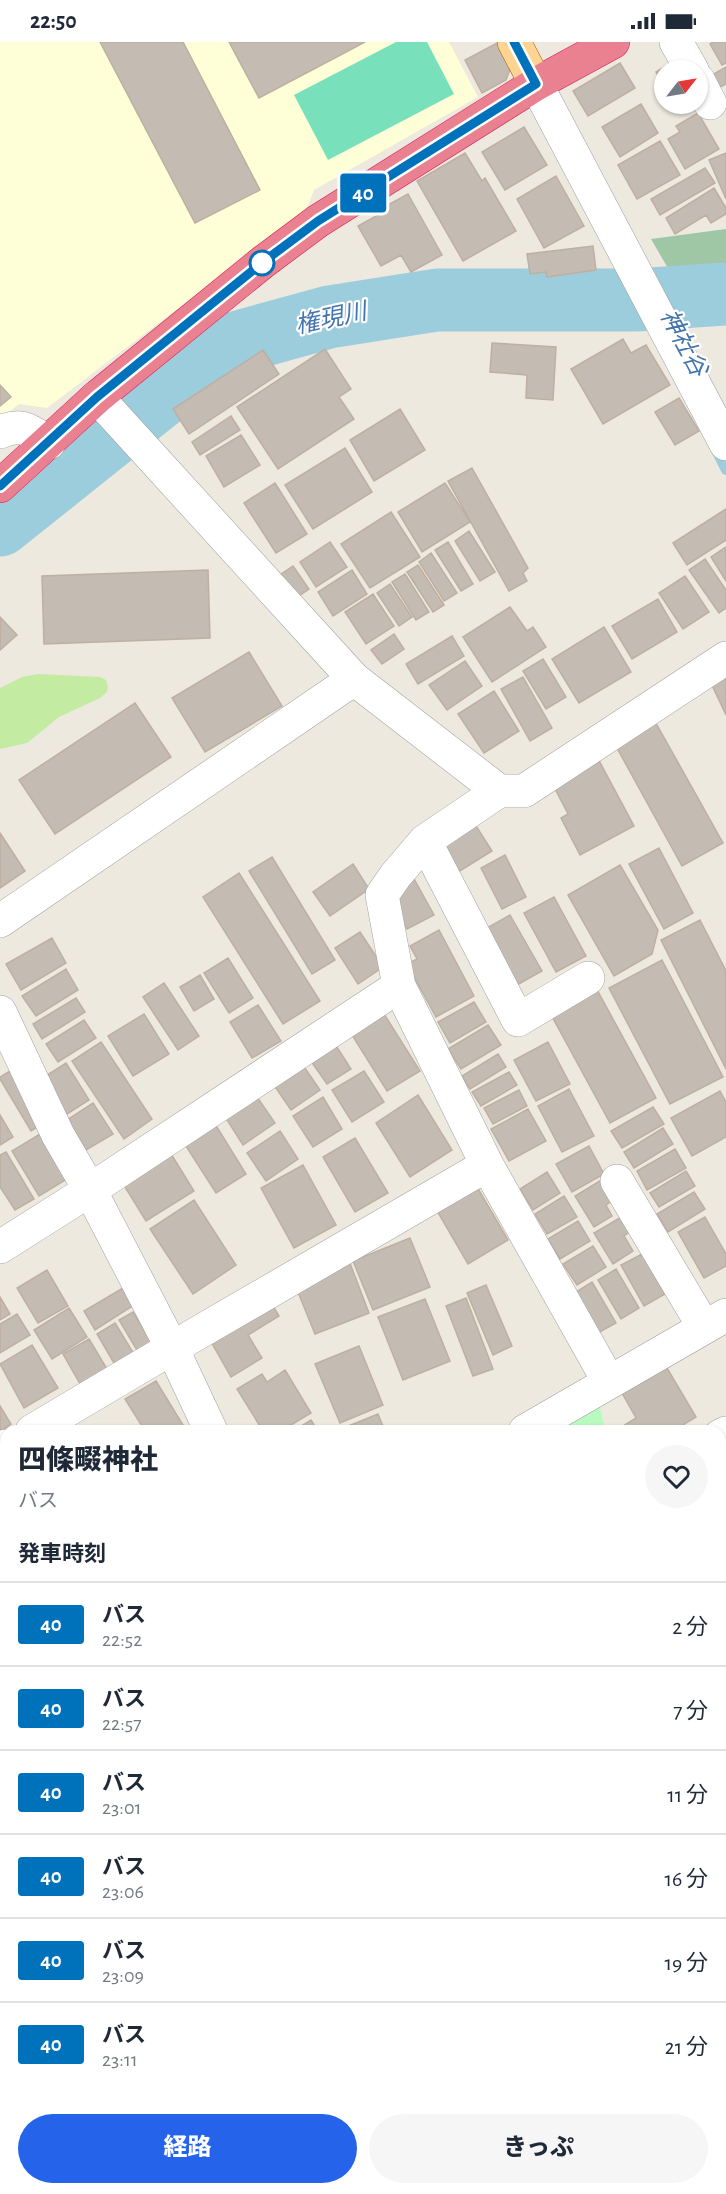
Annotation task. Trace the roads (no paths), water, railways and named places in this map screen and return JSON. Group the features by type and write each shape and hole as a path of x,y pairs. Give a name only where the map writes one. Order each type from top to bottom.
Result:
{"highway":[{"path":"0,486 49,443 102,403 263,262 318,221 536,84 613,42"}],"main road":[{"path":"514,42 536,84"}],"street":[{"path":"676,42 686,60"},
{"path":"536,84 726,444"},
{"path":"102,403 354,679 499,791"},
{"path":"0,432 13,426 26,428 49,443"},
{"path":"609,1382 487,1165 399,986 382,895 425,840 499,791 524,791 726,658"},
{"path":"0,921 354,679"},
{"path":"425,840 518,1020 588,978"},
{"path":"0,1247 399,986"},
{"path":"0,1012 8,1049 90,1190 172,1347 208,1425"},
{"path":"42,1425 487,1165"},
{"path":"535,1425 715,1321 618,1182"}],"waterway":[{"name":"権現川","path":"0,525 224,346 329,317 437,300 636,300 726,294"},
{"name":"神社谷","path":"714,446 726,470"}]}
